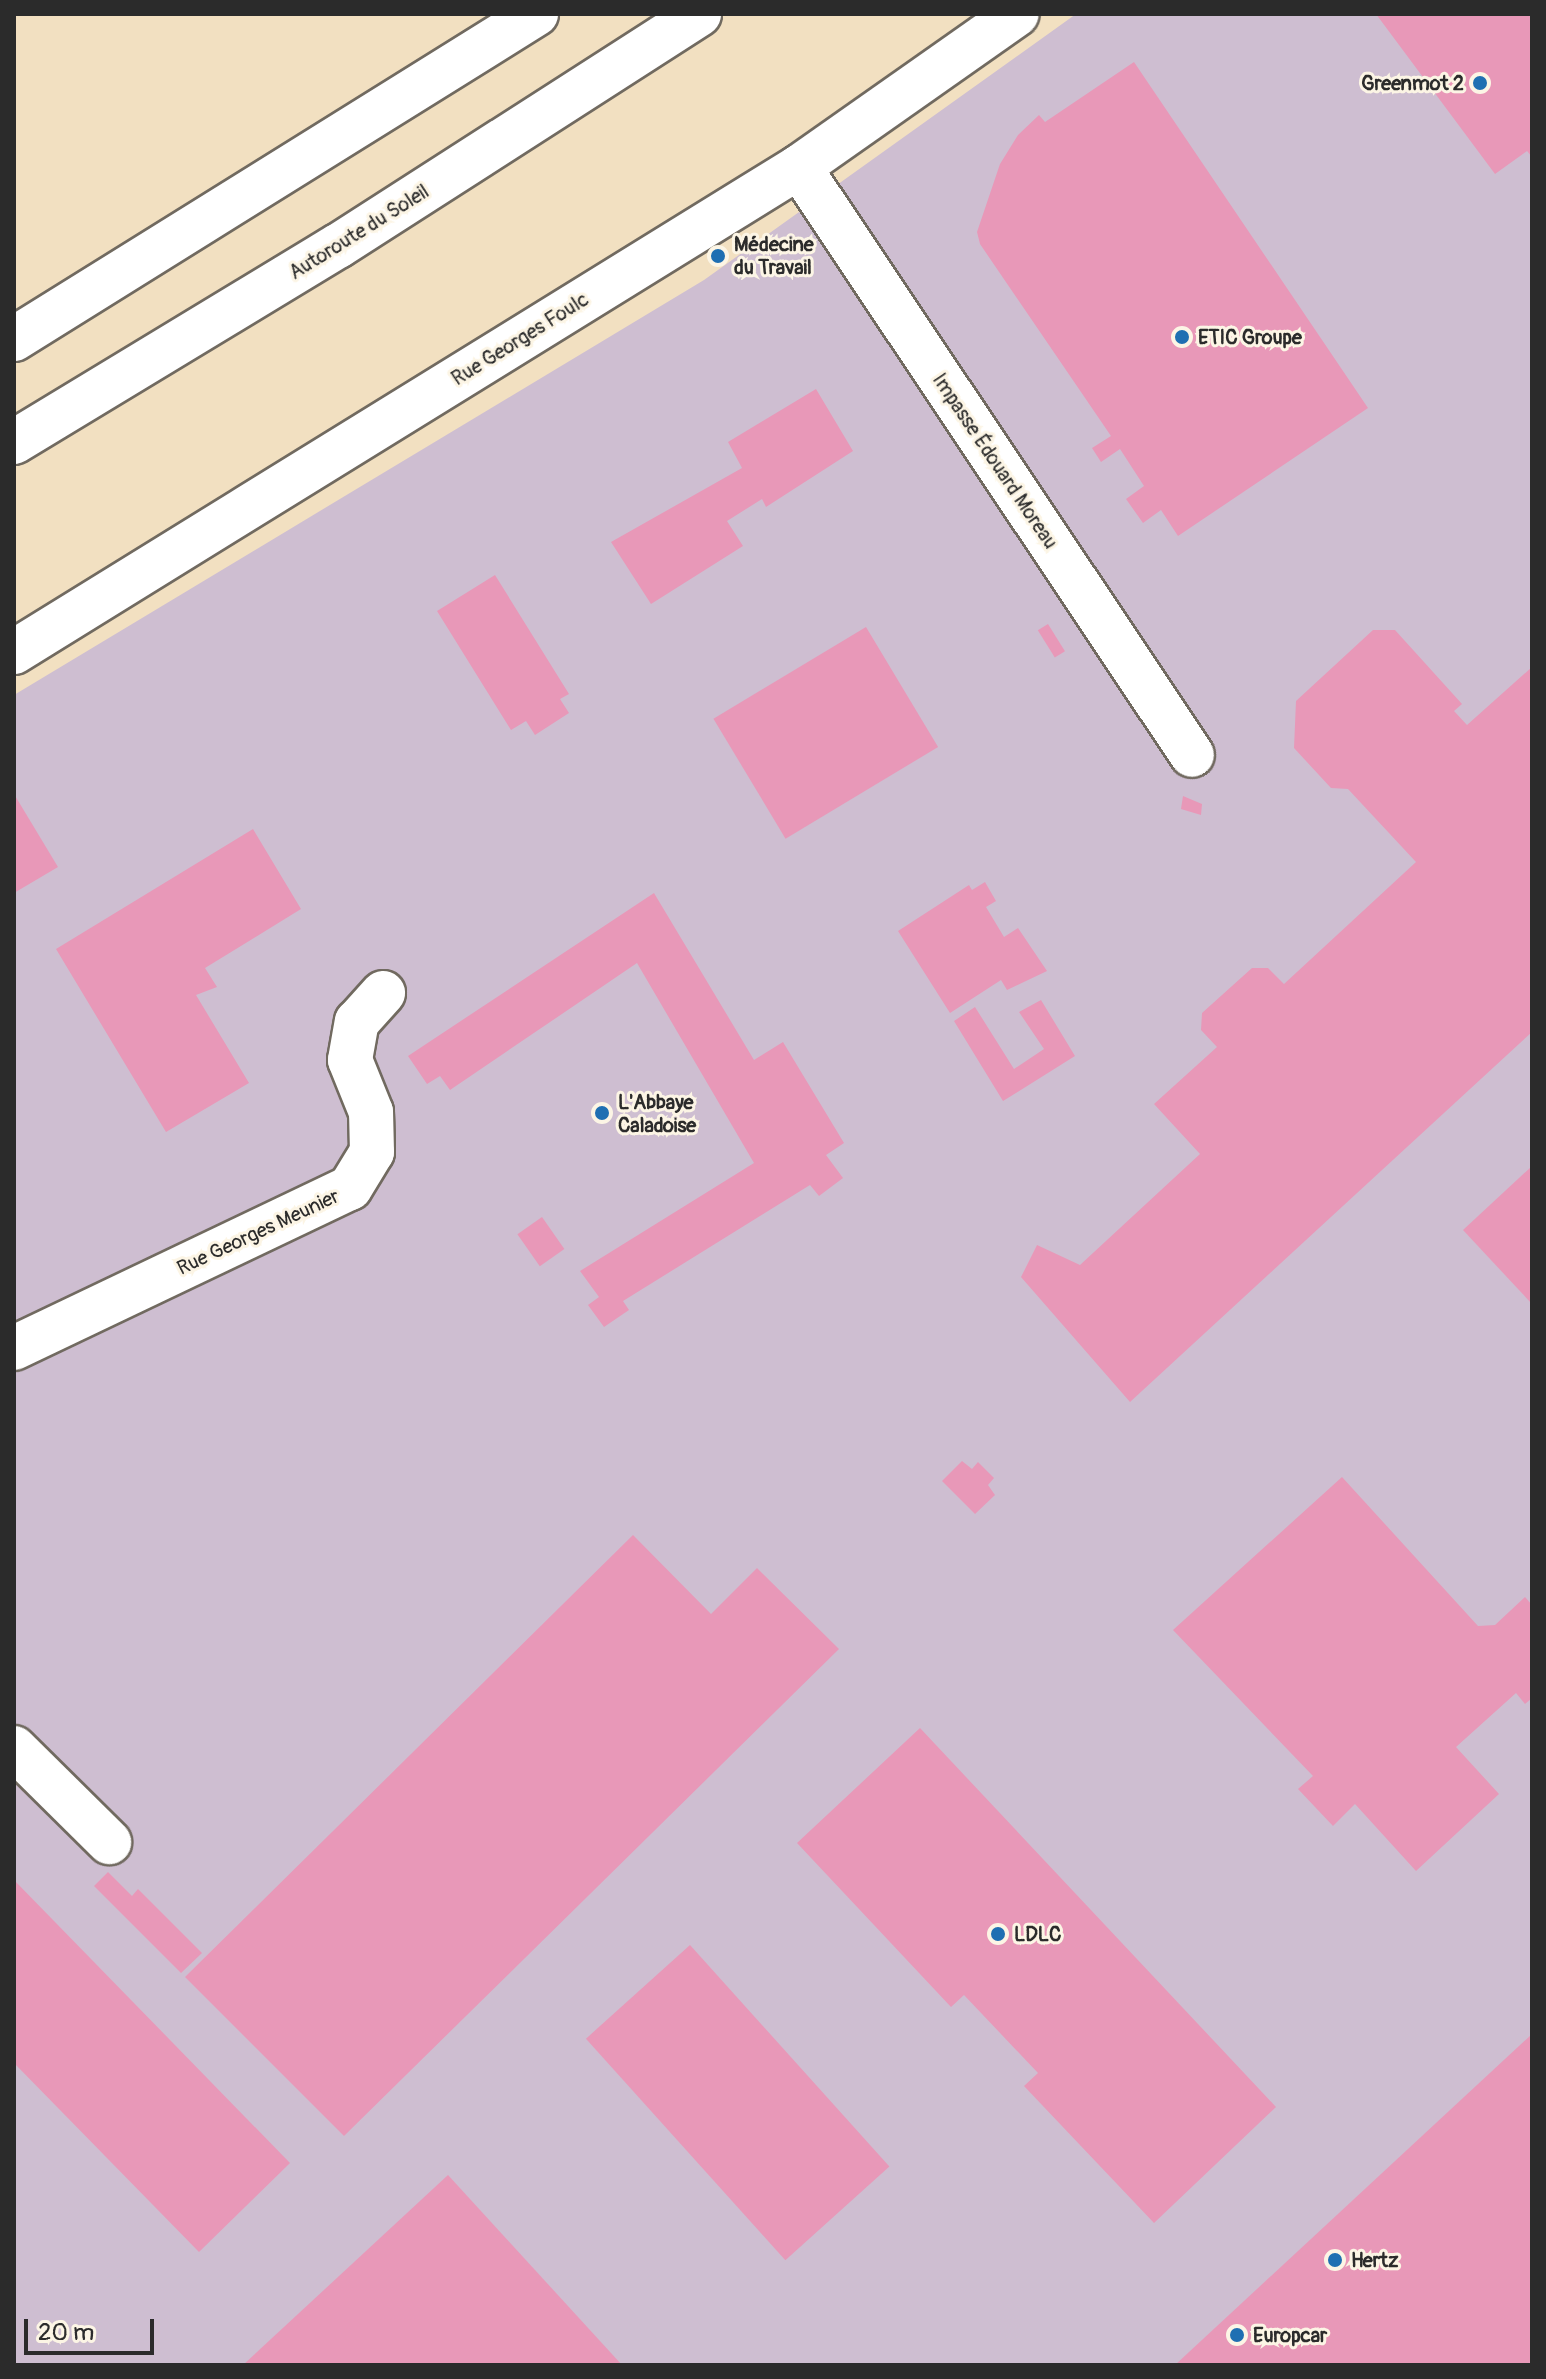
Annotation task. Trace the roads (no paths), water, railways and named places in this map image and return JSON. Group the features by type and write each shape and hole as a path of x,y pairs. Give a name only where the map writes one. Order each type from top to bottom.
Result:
{"main road":[{"path":"14,339 536,14"},
{"name":"Autoroute du Soleil","path":"14,442 338,246 699,14"},
{"name":"Rue Georges Foulc","path":"14,652 799,167 1017,14"},
{"name":"Impasse Édouard Moreau","path":"799,167 1192,755"},
{"name":"Rue Georges Meunier","path":"14,1348 350,1188 372,1152 371,1112 350,1060 357,1022 383,993"},
{"path":"14,1748 109,1842"}],"place":[{"name":"Greenmot 2","path":"1480,83"},
{"name":"Médecine du Travail","path":"718,256"},
{"name":"ETIC Groupe","path":"1182,337"},
{"name":"L'Abbaye Caladoise","path":"602,1113"},
{"name":"LDLC","path":"998,1934"},
{"name":"Hertz","path":"1335,2260"},
{"name":"Europcar","path":"1237,2335"}]}
